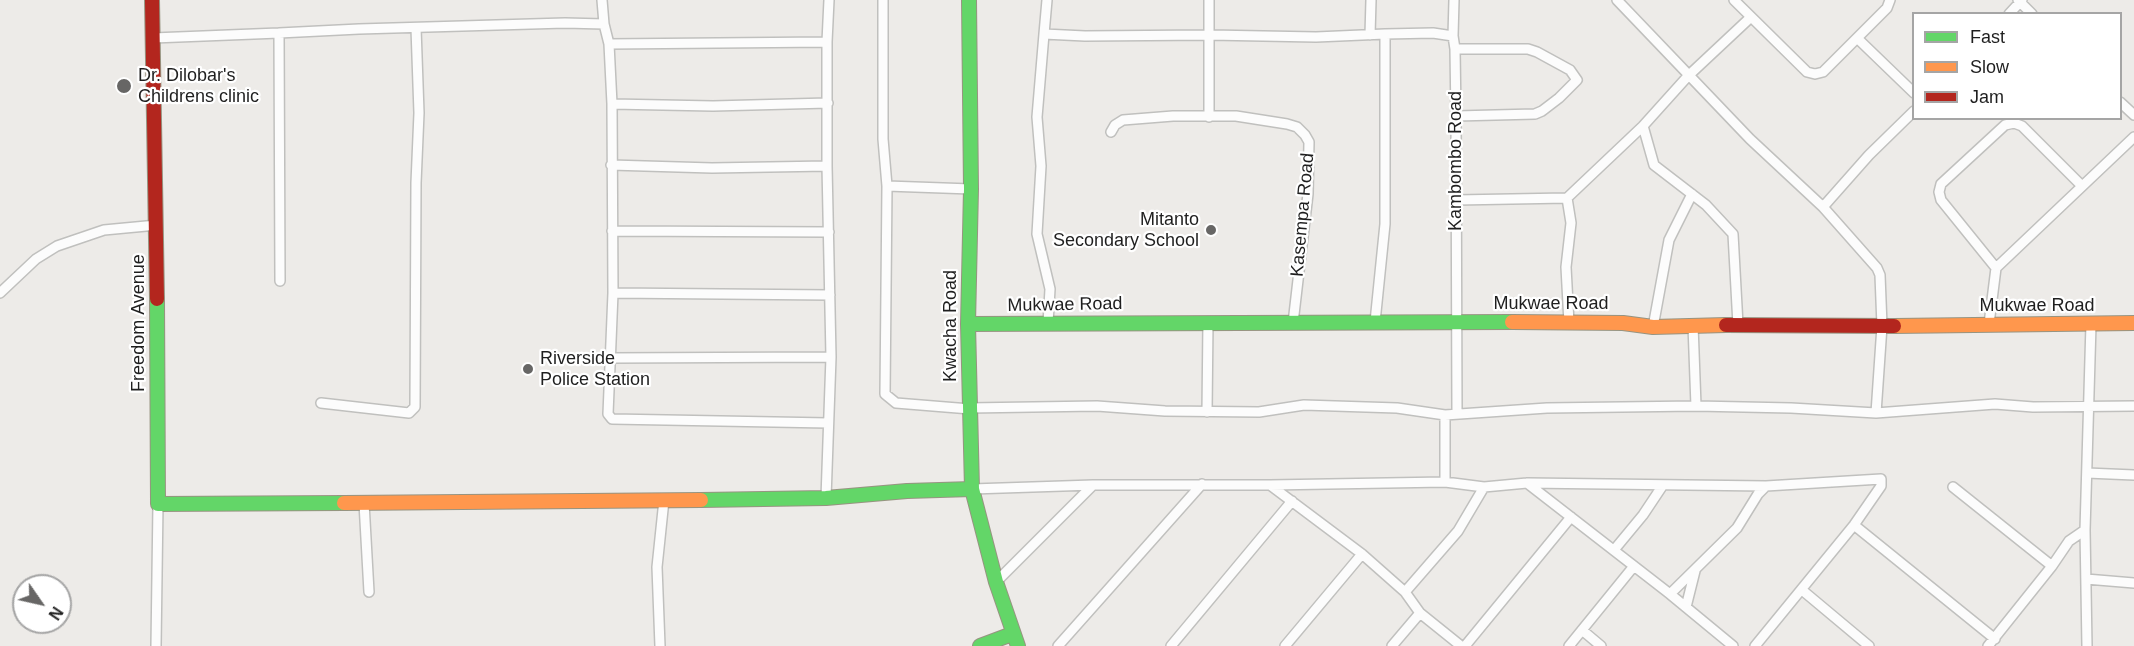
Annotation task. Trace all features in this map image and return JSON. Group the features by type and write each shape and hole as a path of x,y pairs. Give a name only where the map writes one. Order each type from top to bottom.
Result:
{"main road":[{"name":"Freedom Avenue","path":"152,0 157,225 158,504"},
{"name":"Kwacha Road","path":"969,0 971,189 968,324 972,489 996,582 1015,640"},
{"name":"Mukwae Road","path":"968,324 1457,322 1623,323 1653,327 2134,323"},
{"path":"158,504 826,498 907,491 972,489"},
{"path":"980,646 1015,640"}],"street":[{"path":"602,0 603,24 609,44 612,104 613,293 608,414 612,419 828,423"},
{"path":"826,498 831,357 827,166 829,0"},
{"path":"884,0 883,140 887,186 885,394 896,403 970,408 1031,405 1097,406 1207,412 1259,412 1304,405 1397,408 1445,415 1547,408 1696,406 1876,413 1995,404 2033,407 2134,406"},
{"path":"1047,0 1037,117 1041,166 1037,234 1050,289 1048,323"},
{"path":"1111,132 1115,125 1123,120 1151,117 1209,117 1209,0"},
{"path":"1370,36 1371,0"},
{"name":"Kambombo Road","path":"1454,0 1456,414"},
{"path":"1617,0 1750,139 1822,207 1877,268 1880,275 1882,326 1876,413"},
{"path":"1734,0 1807,72 1815,74 1823,72 1887,8 1890,0"},
{"path":"1456,201 1567,198 1642,126 1688,76 1751,18"},
{"path":"153,38 565,23 603,24"},
{"path":"321,403 410,413 415,406 416,183 419,113 416,28"},
{"path":"279,33 280,281"},
{"path":"1044,34 1370,36 1433,33 1453,36"},
{"path":"1375,322 1385,224 1385,34"},
{"path":"1857,38 1912,91"},
{"path":"609,44 827,42"},
{"path":"1455,49 1537,52 1570,70 1576,80 1559,98 1535,114 1456,116"},
{"path":"2122,103 2134,115"},
{"path":"612,104 713,106 828,104"},
{"path":"1822,207 1869,155 1912,113"},
{"name":"Kasempa Road","path":"1209,117 1236,116 1287,124 1297,127 1309,142 1308,194 1293,323"},
{"path":"1996,268 1941,200 1939,192 1941,184 2005,125 2014,123 2022,126 2082,186"},
{"path":"1642,126 1654,165 1706,205 1734,234 1737,325"},
{"path":"1989,324 1996,268 2134,136"},
{"path":"611,165 712,168 827,166"},
{"path":"887,186 971,189"},
{"path":"1653,327 1669,240 1692,194"},
{"path":"1567,198 1571,223 1566,267 1569,323"},
{"path":"0,293 36,259 57,246 104,230 157,225"},
{"path":"612,231 828,232"},
{"path":"613,293 831,295"},
{"path":"1207,412 1208,322"},
{"path":"2087,646 2085,530 2091,324"},
{"path":"1693,325 1696,406"},
{"path":"610,358 831,357"},
{"path":"1445,415 1445,482"},
{"path":"2087,473 2134,475"},
{"path":"972,489 1093,484 1270,485 1445,482 1484,486 1527,483 1766,486 1881,479 1881,486 1854,525 1755,646"},
{"path":"1527,483 1733,646"},
{"path":"996,582 1093,484"},
{"path":"1058,646 1202,484"},
{"path":"1270,485 1362,554 1405,592 1420,613 1463,646 1571,517"},
{"path":"1614,550 1644,515 1663,485"},
{"path":"1405,592 1458,531 1484,486"},
{"path":"1670,594 1737,528 1758,494 1766,486"},
{"path":"1953,488 2052,566"},
{"path":"660,646 657,567 664,500"},
{"path":"1171,646 1292,501"},
{"path":"364,503 369,592"},
{"name":"Freedom Avenue","path":"156,646 158,504"},
{"path":"1854,525 1991,642 2052,566 2069,541 2085,530"},
{"path":"1285,646 1362,554"},
{"path":"1569,646 1634,566"},
{"path":"1686,607 1696,569"},
{"path":"2086,579 2134,584"},
{"path":"1802,590 1869,646"},
{"path":"1392,646 1420,613"},
{"path":"1582,630 1601,646"}],"traffic: fast":[{"path":"969,0 971,189 968,324 972,489 996,582 1018,646"},
{"path":"157,299 158,504 344,503"},
{"path":"968,324 1512,322"},
{"path":"701,500 826,498 907,491 972,489"},
{"path":"980,646 1012,634"}],"traffic: slow":[{"path":"1512,322 1623,323 1653,327 1726,325"},
{"path":"1894,326 2134,323"},
{"path":"344,503 701,500"}],"traffic: jam":[{"path":"152,0 157,299"},
{"path":"1726,325 1894,326"}],"place":[{"name":"Dr. Dilobar's Childrens clinic","path":"124,86"},
{"name":"Mitanto Secondary School","path":"1211,230"},
{"name":"Riverside Police Station","path":"528,369"}]}
